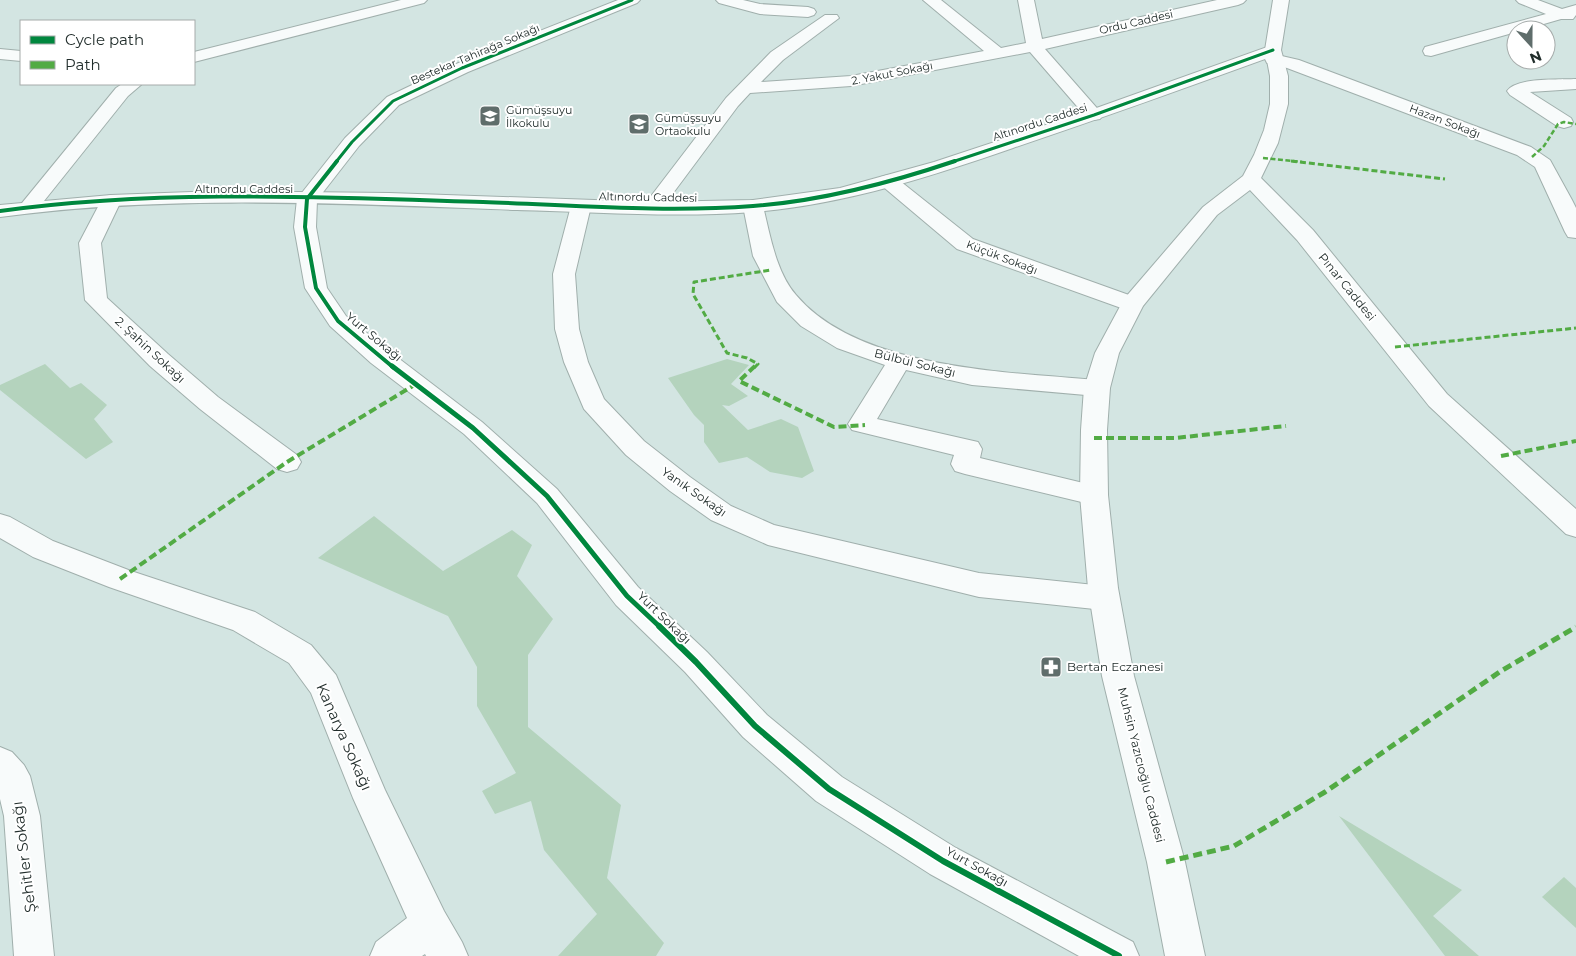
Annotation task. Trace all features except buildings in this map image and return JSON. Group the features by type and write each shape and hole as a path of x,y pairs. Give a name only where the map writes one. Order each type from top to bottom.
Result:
{"street":[{"path":"195,57 419,0"},
{"name":"Bestekar Tahirağa Sokağı","path":"306,199 352,142 393,100 462,68 632,0"},
{"path":"724,0 760,9 808,12"},
{"path":"931,0 997,53"},
{"path":"1026,0 1035,46 1041,56 1094,115"},
{"name":"Ordu Caddesi","path":"1035,46 1238,0"},
{"path":"1250,180 1267,150 1279,112 1280,76 1273,54 1281,0"},
{"path":"1524,0 1572,15"},
{"path":"1431,51 1572,15"},
{"path":"652,208 732,102 777,56 832,18"},
{"name":"2. Yakut Sokağı","path":"747,88 851,81 1035,46"},
{"path":"0,54 20,56"},
{"name":"Altınordu Caddesi","path":"0,211 110,201 218,197 389,199 652,208 752,206 841,194 941,166 1273,54"},
{"name":"Hazan Sokağı","path":"1273,54 1293,64 1524,151 1543,164 1576,232"},
{"path":"1564,122 1516,91 1523,88 1576,84"},
{"path":"29,207 116,99 132,85"},
{"name":"Muhsin Yazıcıoğlu Caddesi","path":"1185,956 1166,862 1118,676 1104,598 1094,495 1094,430 1097,388 1106,353 1132,304 1210,211 1250,180"},
{"name":"Pınar Caddesi","path":"1250,180 1305,234 1438,400 1576,526"},
{"name":"Küçük Sokağı","path":"888,181 965,244 1132,304"},
{"name":"Yurt Sokağı","path":"306,199 305,227 316,288 338,321 380,357 473,428 547,496 627,596 696,662 755,726 829,789 935,856 1119,956"},
{"name":"2. Şahin Sokağı","path":"110,201 90,243 96,300 159,360 209,403 287,462"},
{"name":"Yanık Sokağı","path":"581,206 564,274 567,329 576,362 593,403 636,448 680,484 721,513 768,534 979,585 1104,598"},
{"name":"Bülbül Sokağı","path":"752,206 764,256 786,297 809,320 846,343 899,361 972,377 1097,388"},
{"path":"899,361 861,424 969,449 965,464 1094,495"},
{"name":"Kanarya Sokağı","path":"0,525 52,553 120,579 244,621 300,654 324,685 371,798 439,940"},
{"name":"Şehitler Sokağı","path":"0,764 12,776 22,816 34,956"},
{"path":"390,956 439,940"}],"green space":[{"path":"727,359 749,365 731,384 748,396 729,406 722,405 748,430 781,419 798,427 814,471 802,478 770,472 747,457 719,463 704,442 704,425 694,415 668,378"},
{"path":"45,364 70,388 81,383 107,405 94,419 113,442 86,459 0,390 0,385"},
{"path":"374,516 443,571 512,530 532,545 517,576 553,619 528,655 528,727 621,805 607,878 664,943 656,956 558,956 597,914 544,850 531,801 495,814 482,791 516,773 477,706 477,667 448,616 318,558"},
{"path":"1339,816 1462,890 1433,916 1479,956 1445,956"},
{"path":"1564,877 1576,888 1576,928 1542,897"}],"marked path":[{"path":"1532,157 1544,146 1558,124 1564,122 1576,124"},
{"path":"1263,158 1445,179"},
{"path":"771,270 694,282 693,294 727,353 747,358 758,364 739,381 834,427 865,425"},
{"path":"1395,347 1576,328"},
{"path":"120,579 287,462 416,384"},
{"path":"1094,438 1175,438 1286,426"},
{"path":"1501,456 1576,441"},
{"path":"1166,862 1234,846 1325,792 1501,671 1576,627"}],"cycle path":[{"path":"632,0 462,68 393,101 352,142 307,199 305,227 316,288 338,321 380,357 473,428 547,496 627,596 696,662 755,726 829,789 943,861 1119,956"},
{"path":"0,211 111,201 218,197 389,199 652,208 753,206 841,194 941,166 1094,115 1273,50"}],"place":[{"name":"Gümüşsuyu İlkokulu","path":"490,116"},
{"name":"Gümüşsuyu Ortaokulu","path":"639,124"},
{"name":"Bertan Eczanesi","path":"1051,667"}]}
